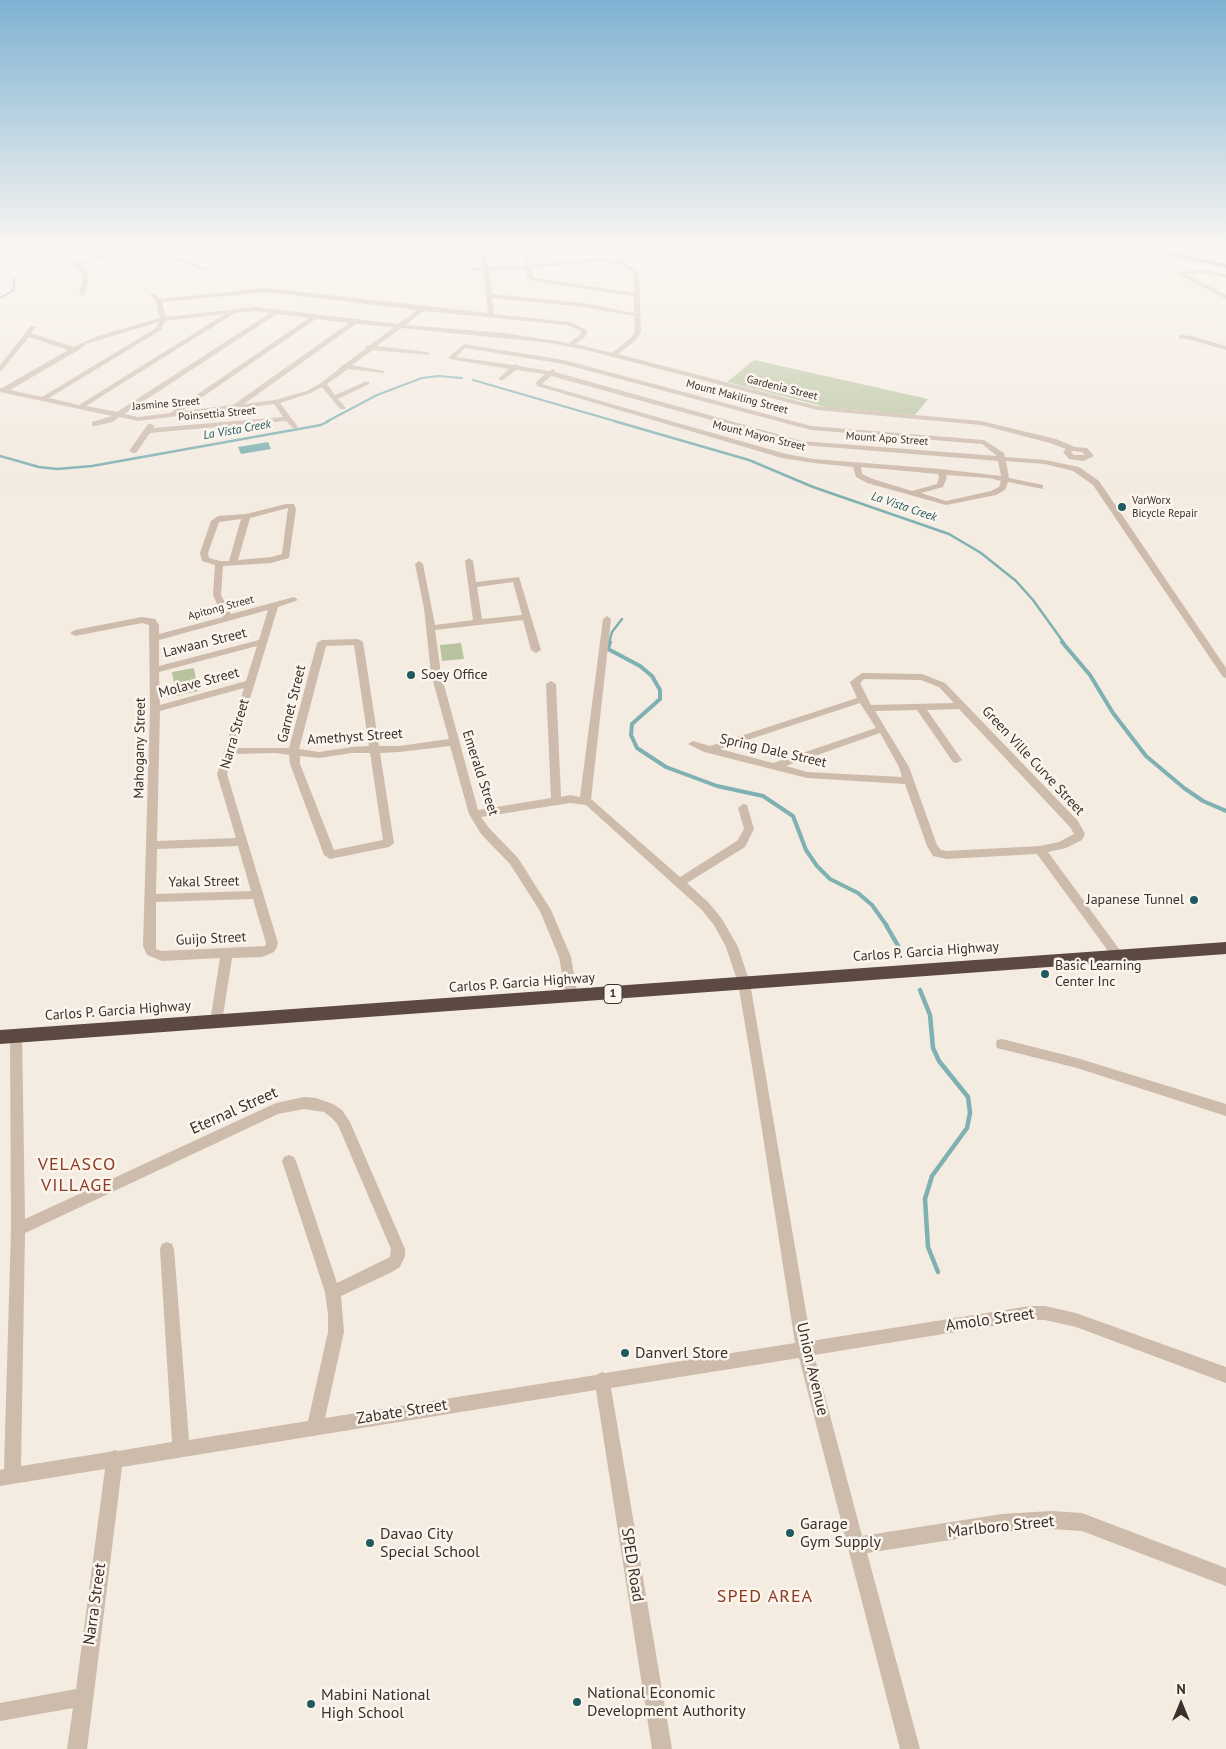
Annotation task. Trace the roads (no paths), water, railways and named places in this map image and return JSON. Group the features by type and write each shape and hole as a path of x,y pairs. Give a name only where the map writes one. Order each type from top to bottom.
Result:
{"highway":[{"name":"Carlos P. Garcia Highway","path":"8,1036 572,997 1226,948"}],"street":[{"path":"0,369 31,330"},
{"name":"Gardenia Street","path":"2,391 93,340 128,330"},
{"path":"41,400 158,330"},
{"path":"80,407 204,330"},
{"path":"95,424 108,421 248,330"},
{"path":"169,417 297,330"},
{"path":"233,408 344,330"},
{"name":"Jasmine Street","path":"2,391 138,420 276,402 309,392 323,384 344,366 394,330"},
{"name":"Gardenia Street","path":"441,330 504,335 570,345 613,355 795,414 835,410 960,420 1040,438 1050,446 1070,451"},
{"path":"570,345 584,335 584,330"},
{"path":"613,355 634,339 638,330"},
{"path":"28,334 75,350"},
{"path":"1181,337 1192,338 1226,348"},
{"name":"Mount Apo Street","path":"464,346 451,358 516,366 550,373 773,436 817,445 1002,458 1069,467 1084,473 1096,483 1226,675"},
{"name":"Mount Makiling Street","path":"464,346 564,362 795,414 823,430 978,441 992,446 1002,458"},
{"path":"368,348 426,354"},
{"path":"550,373 564,362"},
{"path":"344,366 382,372"},
{"path":"501,379 516,366"},
{"name":"Mount Mayon Street","path":"550,373 538,384 758,449 799,459 1005,478 1040,487"},
{"path":"334,398 367,383"},
{"path":"323,384 342,408"},
{"path":"276,402 294,427"},
{"path":"751,455 795,414"},
{"path":"133,451 156,418"},
{"name":"Poinsettia Street","path":"148,431 288,419"},
{"path":"1084,450 1090,455 1085,459 1074,458 1070,451 1084,450"},
{"path":"856,464 857,471 862,478 939,502 958,502 998,491 1005,484 1002,458"},
{"path":"1069,467 1074,458"},
{"path":"910,493 940,485 943,477 941,471"},
{"path":"279,506 291,506 288,554 277,559 233,563 219,564 208,562 204,557 215,522 220,518 246,516 279,506"},
{"path":"233,563 246,516"},
{"path":"469,561 478,622"},
{"path":"219,564 217,595 228,618"},
{"name":"Emerald Street","path":"419,564 431,628 436,674 474,814 484,831 514,860 545,910 565,957 572,997"},
{"path":"473,585 516,579 536,650"},
{"name":"Apitong Street","path":"154,638 294,600"},
{"name":"Narra Street","path":"270,949 272,943 223,781 223,767 274,606"},
{"path":"431,628 527,617"},
{"path":"474,814 570,799 585,801 607,619"},
{"name":"Mahogany Street","path":"75,633 150,620 154,625 155,709 149,946 153,954"},
{"name":"Lawaan Street","path":"155,670 262,642"},
{"name":"Garnet Street","path":"358,642 389,843 330,855 308,802 294,752 296,736 322,643 358,642"},
{"name":"Green Ville Curve Street","path":"865,703 854,682 862,676 922,677 942,685 1074,824 1080,834 1078,837 1062,845 1040,850"},
{"name":"Molave Street","path":"155,709 250,683"},
{"path":"551,684 556,801"},
{"path":"708,750 865,703 920,707 962,706"},
{"path":"865,703 904,767 932,846 937,853 947,855 1040,850 1118,956"},
{"path":"920,707 957,760"},
{"path":"773,767 882,729"},
{"name":"Amethyst Street","path":"228,751 276,750 309,756 454,742"},
{"name":"Spring Dale Street","path":"693,744 708,750 773,767 827,778 909,781"},
{"name":"Union Avenue","path":"585,801 596,807 646,855 680,882 705,906 718,922 732,947 744,983 804,1348 910,1749"},
{"path":"680,882 741,844 749,828 743,808"},
{"path":"152,846 241,842"},
{"name":"Yakal Street","path":"150,898 258,896"},
{"name":"Guijo Street","path":"153,954 168,956 227,954 262,952 270,949"},
{"path":"216,1022 227,954"},
{"path":"6,1477 18,1229 8,1036"},
{"path":"1002,1044 1077,1063 1226,1108"},
{"name":"Eternal Street","path":"18,1229 276,1109 304,1103 316,1104 328,1108 337,1114 343,1122 398,1249 398,1256 395,1262 333,1292"},
{"path":"289,1161 333,1292 336,1314 336,1332 315,1426"},
{"path":"167,1249 181,1448"},
{"name":"Amolo Street","path":"804,1348 1017,1314 1046,1312 1076,1320 1226,1375"},
{"name":"Zabate Street","path":"6,1477 804,1348"},
{"name":"SPED Road","path":"602,1380 662,1749"},
{"name":"Narra Street","path":"77,1749 115,1458"},
{"name":"Marlboro Street","path":"857,1546 1002,1524 1051,1520 1082,1522 1226,1577"},
{"path":"0,1712 83,1697"}],"water":[{"path":"268,442 271,449 241,454 238,447"}],"waterway":[{"name":"La Vista Creek","path":"326,422 377,395 422,378 438,376 462,378"},
{"name":"La Vista Creek","path":"473,380 618,422"},
{"name":"La Vista Creek","path":"0,456 39,467 57,469 92,466 321,425 329,421"},
{"name":"La Vista Creek","path":"614,421 749,460 813,487 949,534 981,553 1016,581 1033,600 1064,643"},
{"path":"609,643 612,632 622,619"},
{"path":"610,642 608,649 640,666 652,676 660,690 660,699 632,724 631,735 637,748 666,767 717,786 763,796 793,816 806,850 817,866 830,879 858,893 872,905 887,926"},
{"name":"La Vista Creek","path":"1062,642 1090,675 1113,713 1146,756 1184,788 1203,801 1226,811"},
{"path":"886,925 901,951"},
{"path":"920,990 930,1015 933,1048 939,1061 968,1097 970,1113 967,1128 932,1176 925,1199 928,1247 938,1272"}],"place":[{"name":"VarWorx Bicycle Repair","path":"1122,507"},
{"name":"Soey Office","path":"411,675"},
{"name":"Japanese Tunnel","path":"1194,900"},
{"name":"Basic Learning Center Inc","path":"1045,974"},
{"name":"Danverl Store","path":"625,1353"},
{"name":"Garage Gym Supply","path":"790,1533"},
{"name":"Davao City Special School","path":"370,1543"},
{"name":"National Economic Development Authority","path":"577,1702"},
{"name":"Mabini National High School","path":"311,1704"}],"district":[{"name":"VELASCO VILLAGE","path":"77,1175"},
{"name":"SPED AREA","path":"765,1597"}]}
